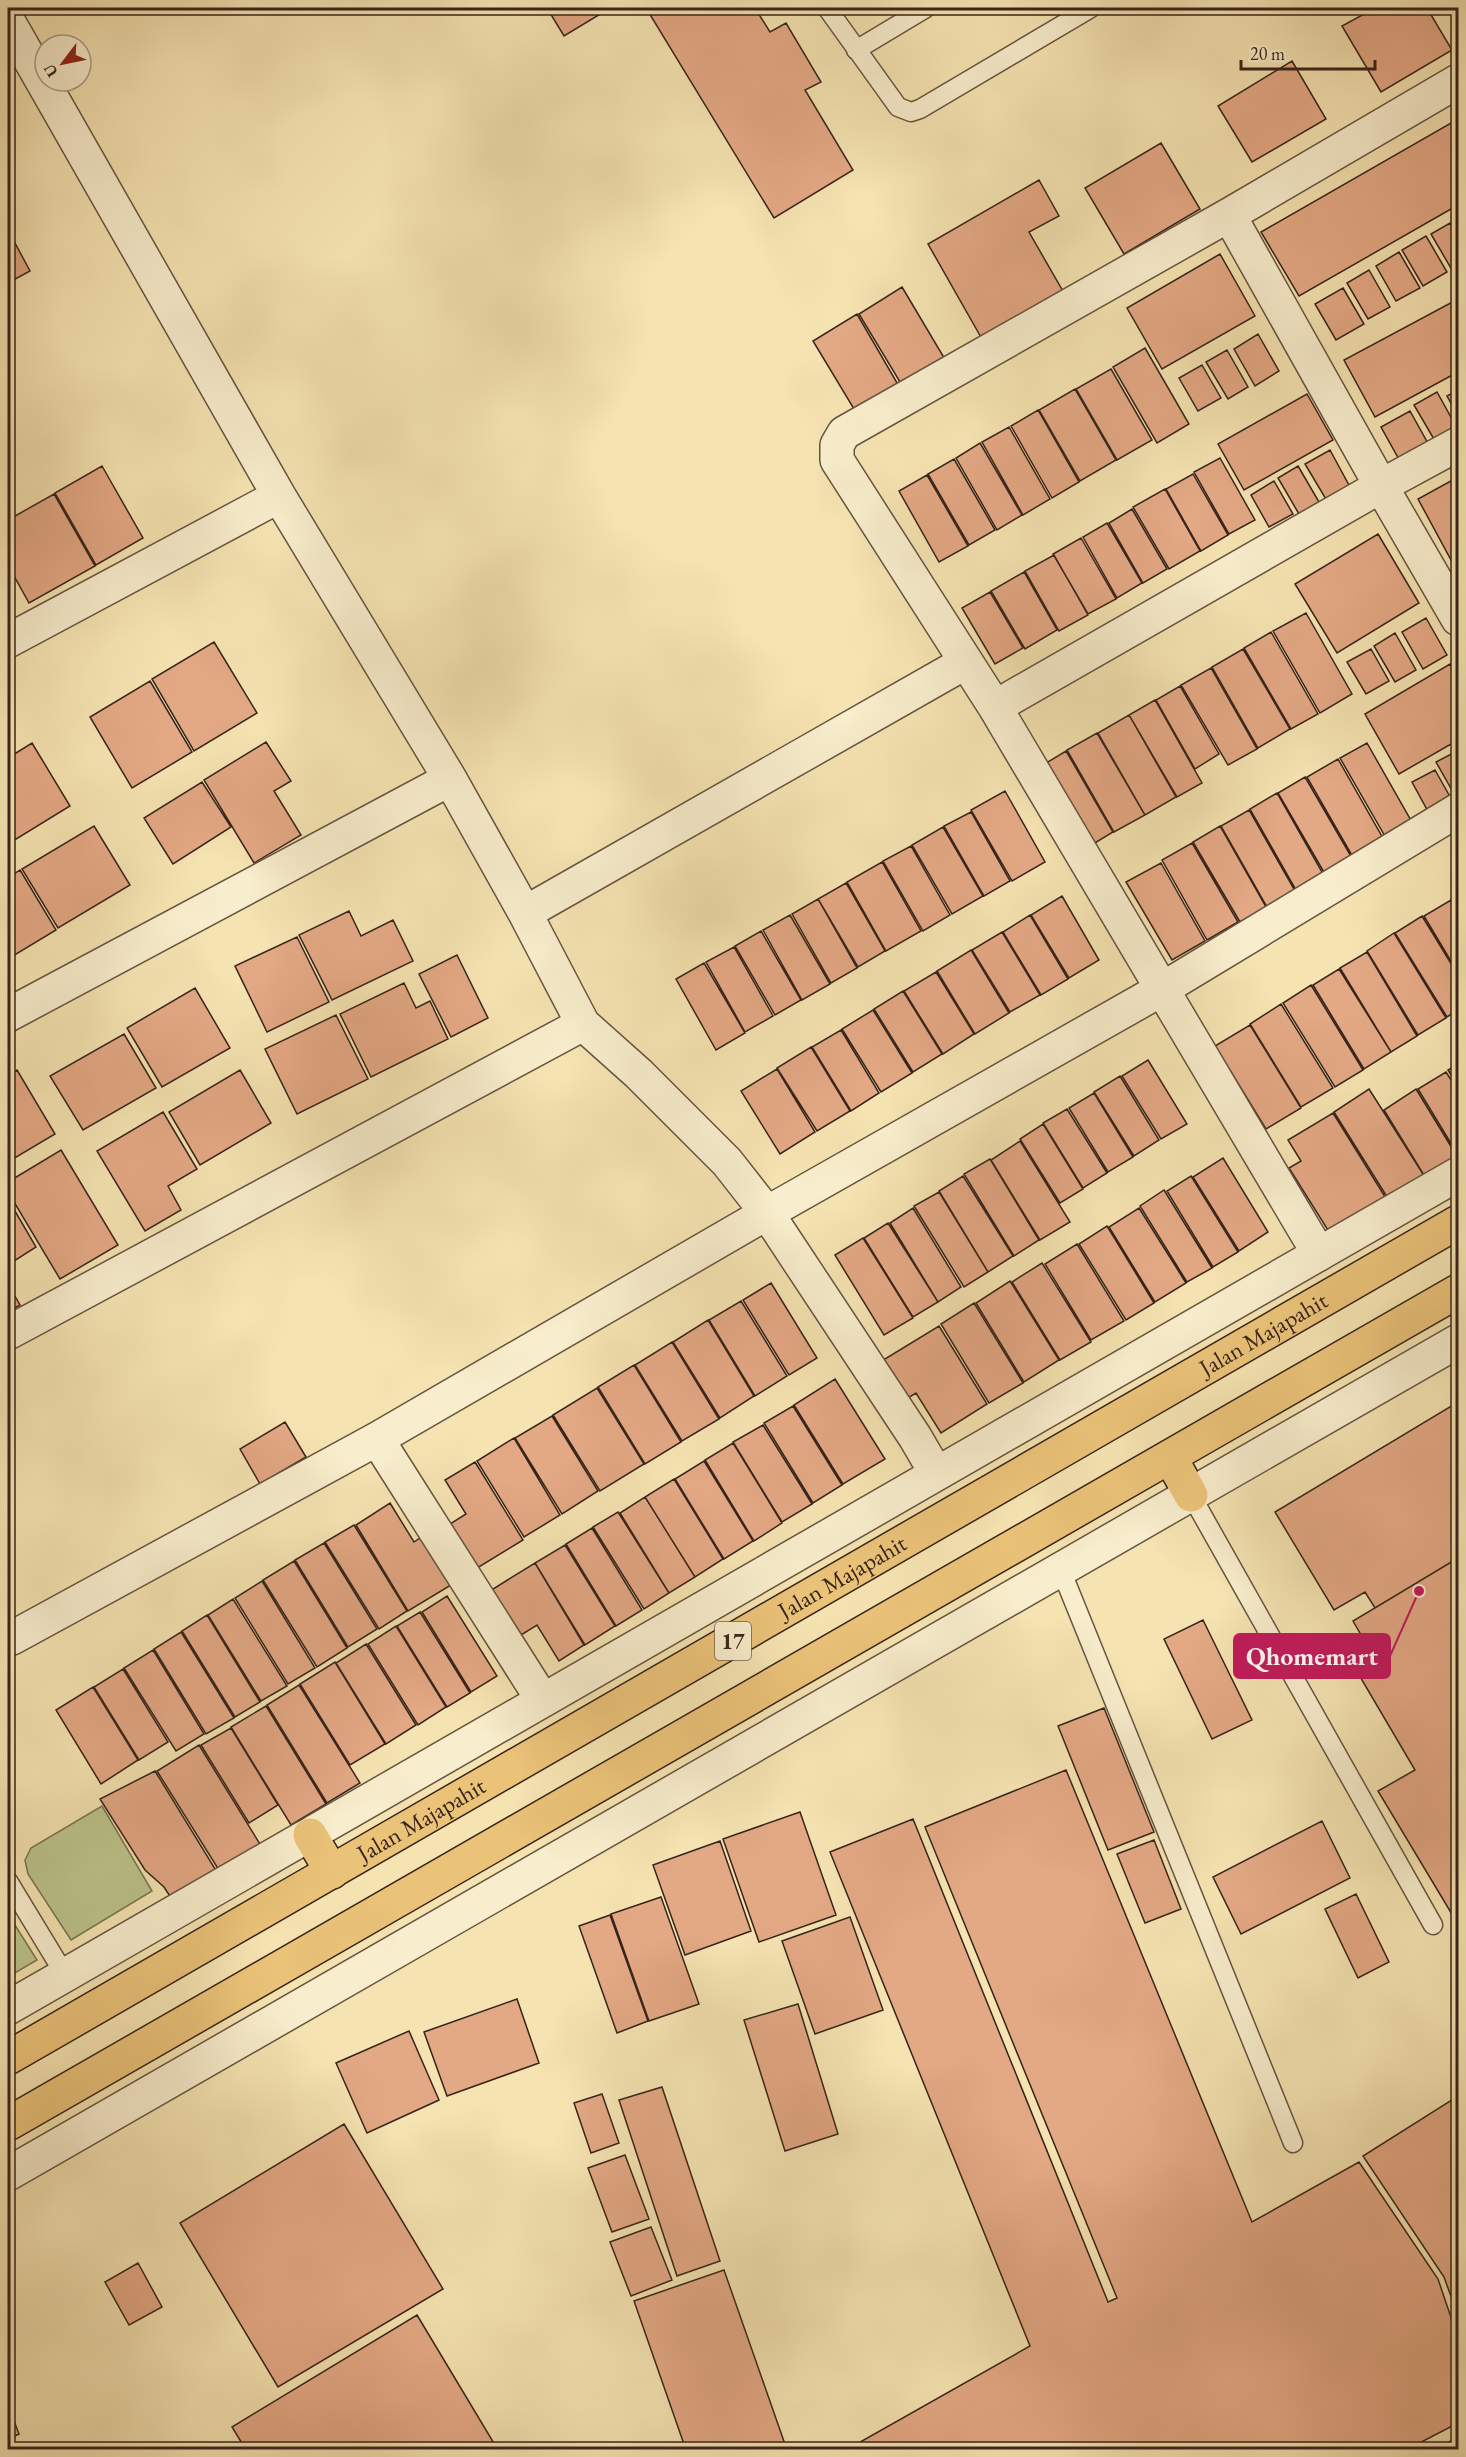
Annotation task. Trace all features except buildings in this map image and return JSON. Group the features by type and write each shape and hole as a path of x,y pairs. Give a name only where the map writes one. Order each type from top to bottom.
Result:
{"highway":[{"name":"Jalan Majapahit","path":"8,2058 1458,1222"},
{"name":"17","path":"8,2124 1458,1291"},
{"path":"1170,1457 1191,1495"},
{"path":"310,1835 332,1872"}],"street":[{"path":"8,21 279,496 450,779 525,913 583,1024 639,1074 727,1162 767,1213 915,1437 936,1473"},
{"path":"1319,1254 1164,988 995,707 837,460 837,445 844,434 1229,215 1458,81"},
{"path":"1229,215 1458,619"},
{"path":"995,707 1458,444"},
{"path":"8,641 279,496"},
{"path":"525,913 966,662"},
{"path":"8,1015 450,779"},
{"path":"12,1638 377,1439 767,1213 1164,988 1458,810"},
{"path":"8,1333 583,1024"},
{"path":"8,2008 1458,1174"},
{"path":"8,2174 1458,1341"},
{"path":"377,1439 542,1699"}],"lane":[{"path":"827,8 898,107 911,112 920,109 1091,8"},
{"path":"856,50 926,8"},
{"path":"1191,1495 1433,1925"},
{"path":"1060,1570 1293,2143"},
{"path":"8,1881 65,1975"}],"green space":[{"path":"102,1806 152,1891 71,1940 28,1874 25,1860 31,1848"},
{"path":"8,1914 37,1960 8,1977"}],"place":[{"name":"Qhomemart","path":"1419,1591"}]}
